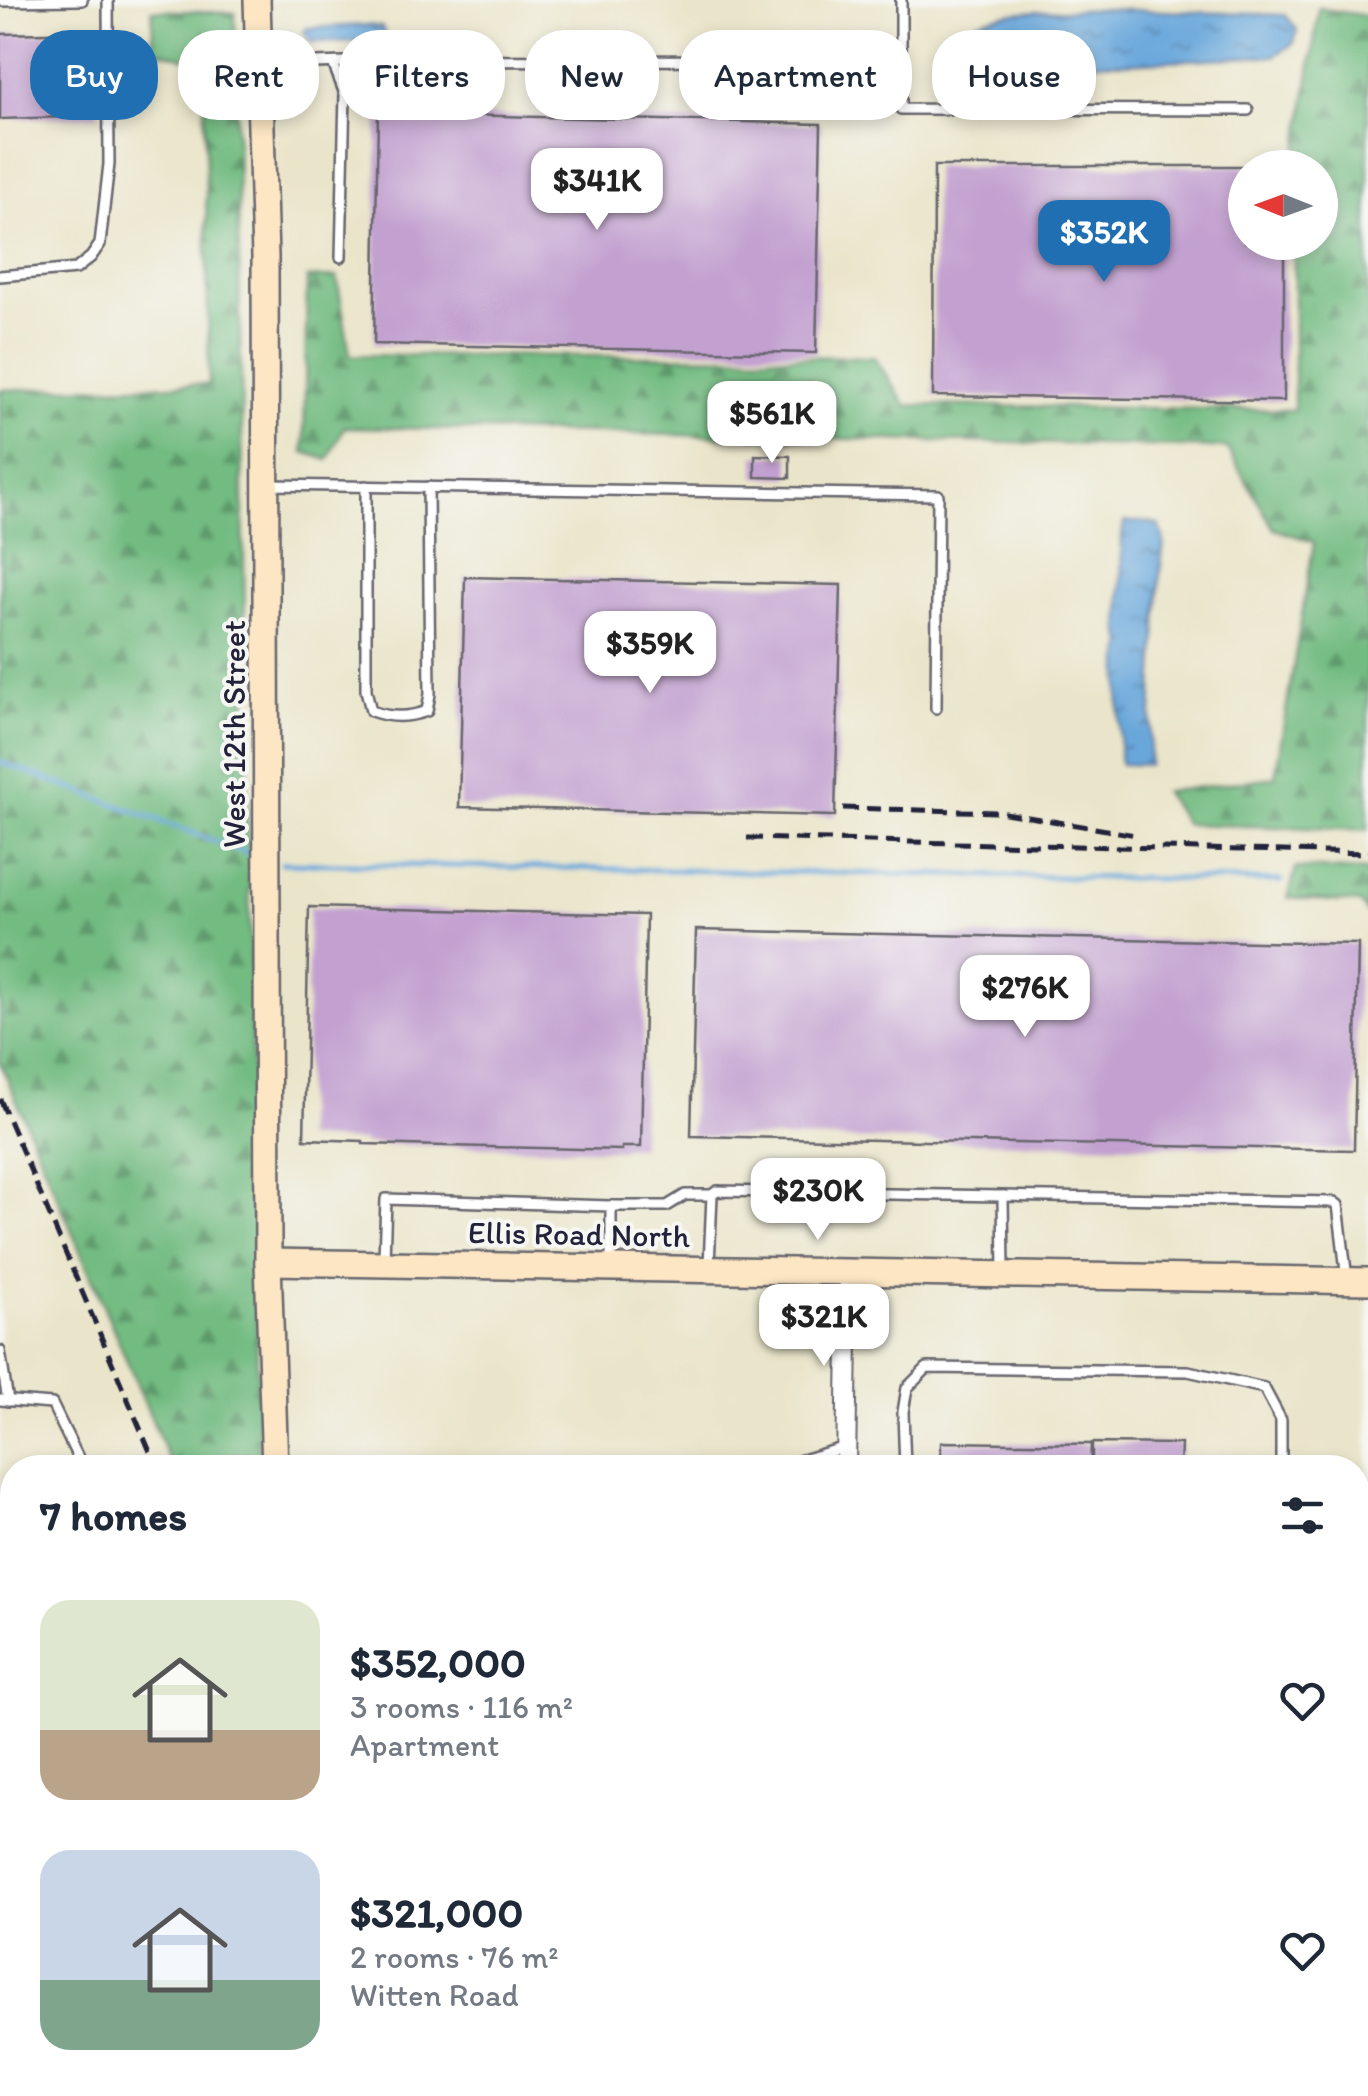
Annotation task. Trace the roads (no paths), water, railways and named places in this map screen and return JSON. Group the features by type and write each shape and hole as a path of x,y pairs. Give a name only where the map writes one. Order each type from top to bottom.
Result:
{"street":[{"name":"West 12th Street","path":"257,0 258,30"},
{"name":"West 12th Street","path":"261,120 265,257 268,1262 275,1455"},
{"name":"Ellis Road North","path":"268,1262 1358,1281"},
{"path":"846,1455 849,1271"}],"lane":[{"path":"0,1 82,0"},
{"path":"0,276 76,268 100,244 109,164 108,0"},
{"path":"901,0 901,109 1248,110"},
{"path":"319,63 679,61"},
{"path":"334,63 345,94 340,257"},
{"path":"266,485 938,495 936,708"},
{"path":"366,486 366,690 371,710 384,716 410,717 427,711 430,694 428,487"},
{"path":"384,1263 386,1199 666,1206 685,1194 716,1192 1334,1202 1358,1281"},
{"path":"709,1269 712,1195"},
{"path":"1003,1196 1004,1274"},
{"path":"611,1267 612,1206"},
{"path":"0,1351 4,1401 52,1404 77,1455"},
{"path":"905,1455 903,1412 907,1388 927,1368 1188,1371 1264,1388 1281,1420 1281,1455"},
{"path":"822,1455 846,1447"}],"water":[{"path":"1050,10 1285,15 1297,29 1294,43 1274,56 1121,63 1096,62 1096,30 964,30 995,17"},
{"path":"367,25 383,30 339,30 339,42 319,42 319,30 306,28"},
{"path":"1124,522 1160,526 1164,542 1149,765 1121,764 1119,759"}],"waterway":[{"path":"0,762 250,854"},
{"path":"282,863 1281,881"}],"railway":[{"path":"843,808 999,812 1136,835"},
{"path":"747,838 1368,853"},
{"path":"0,1099 151,1455"}]}
